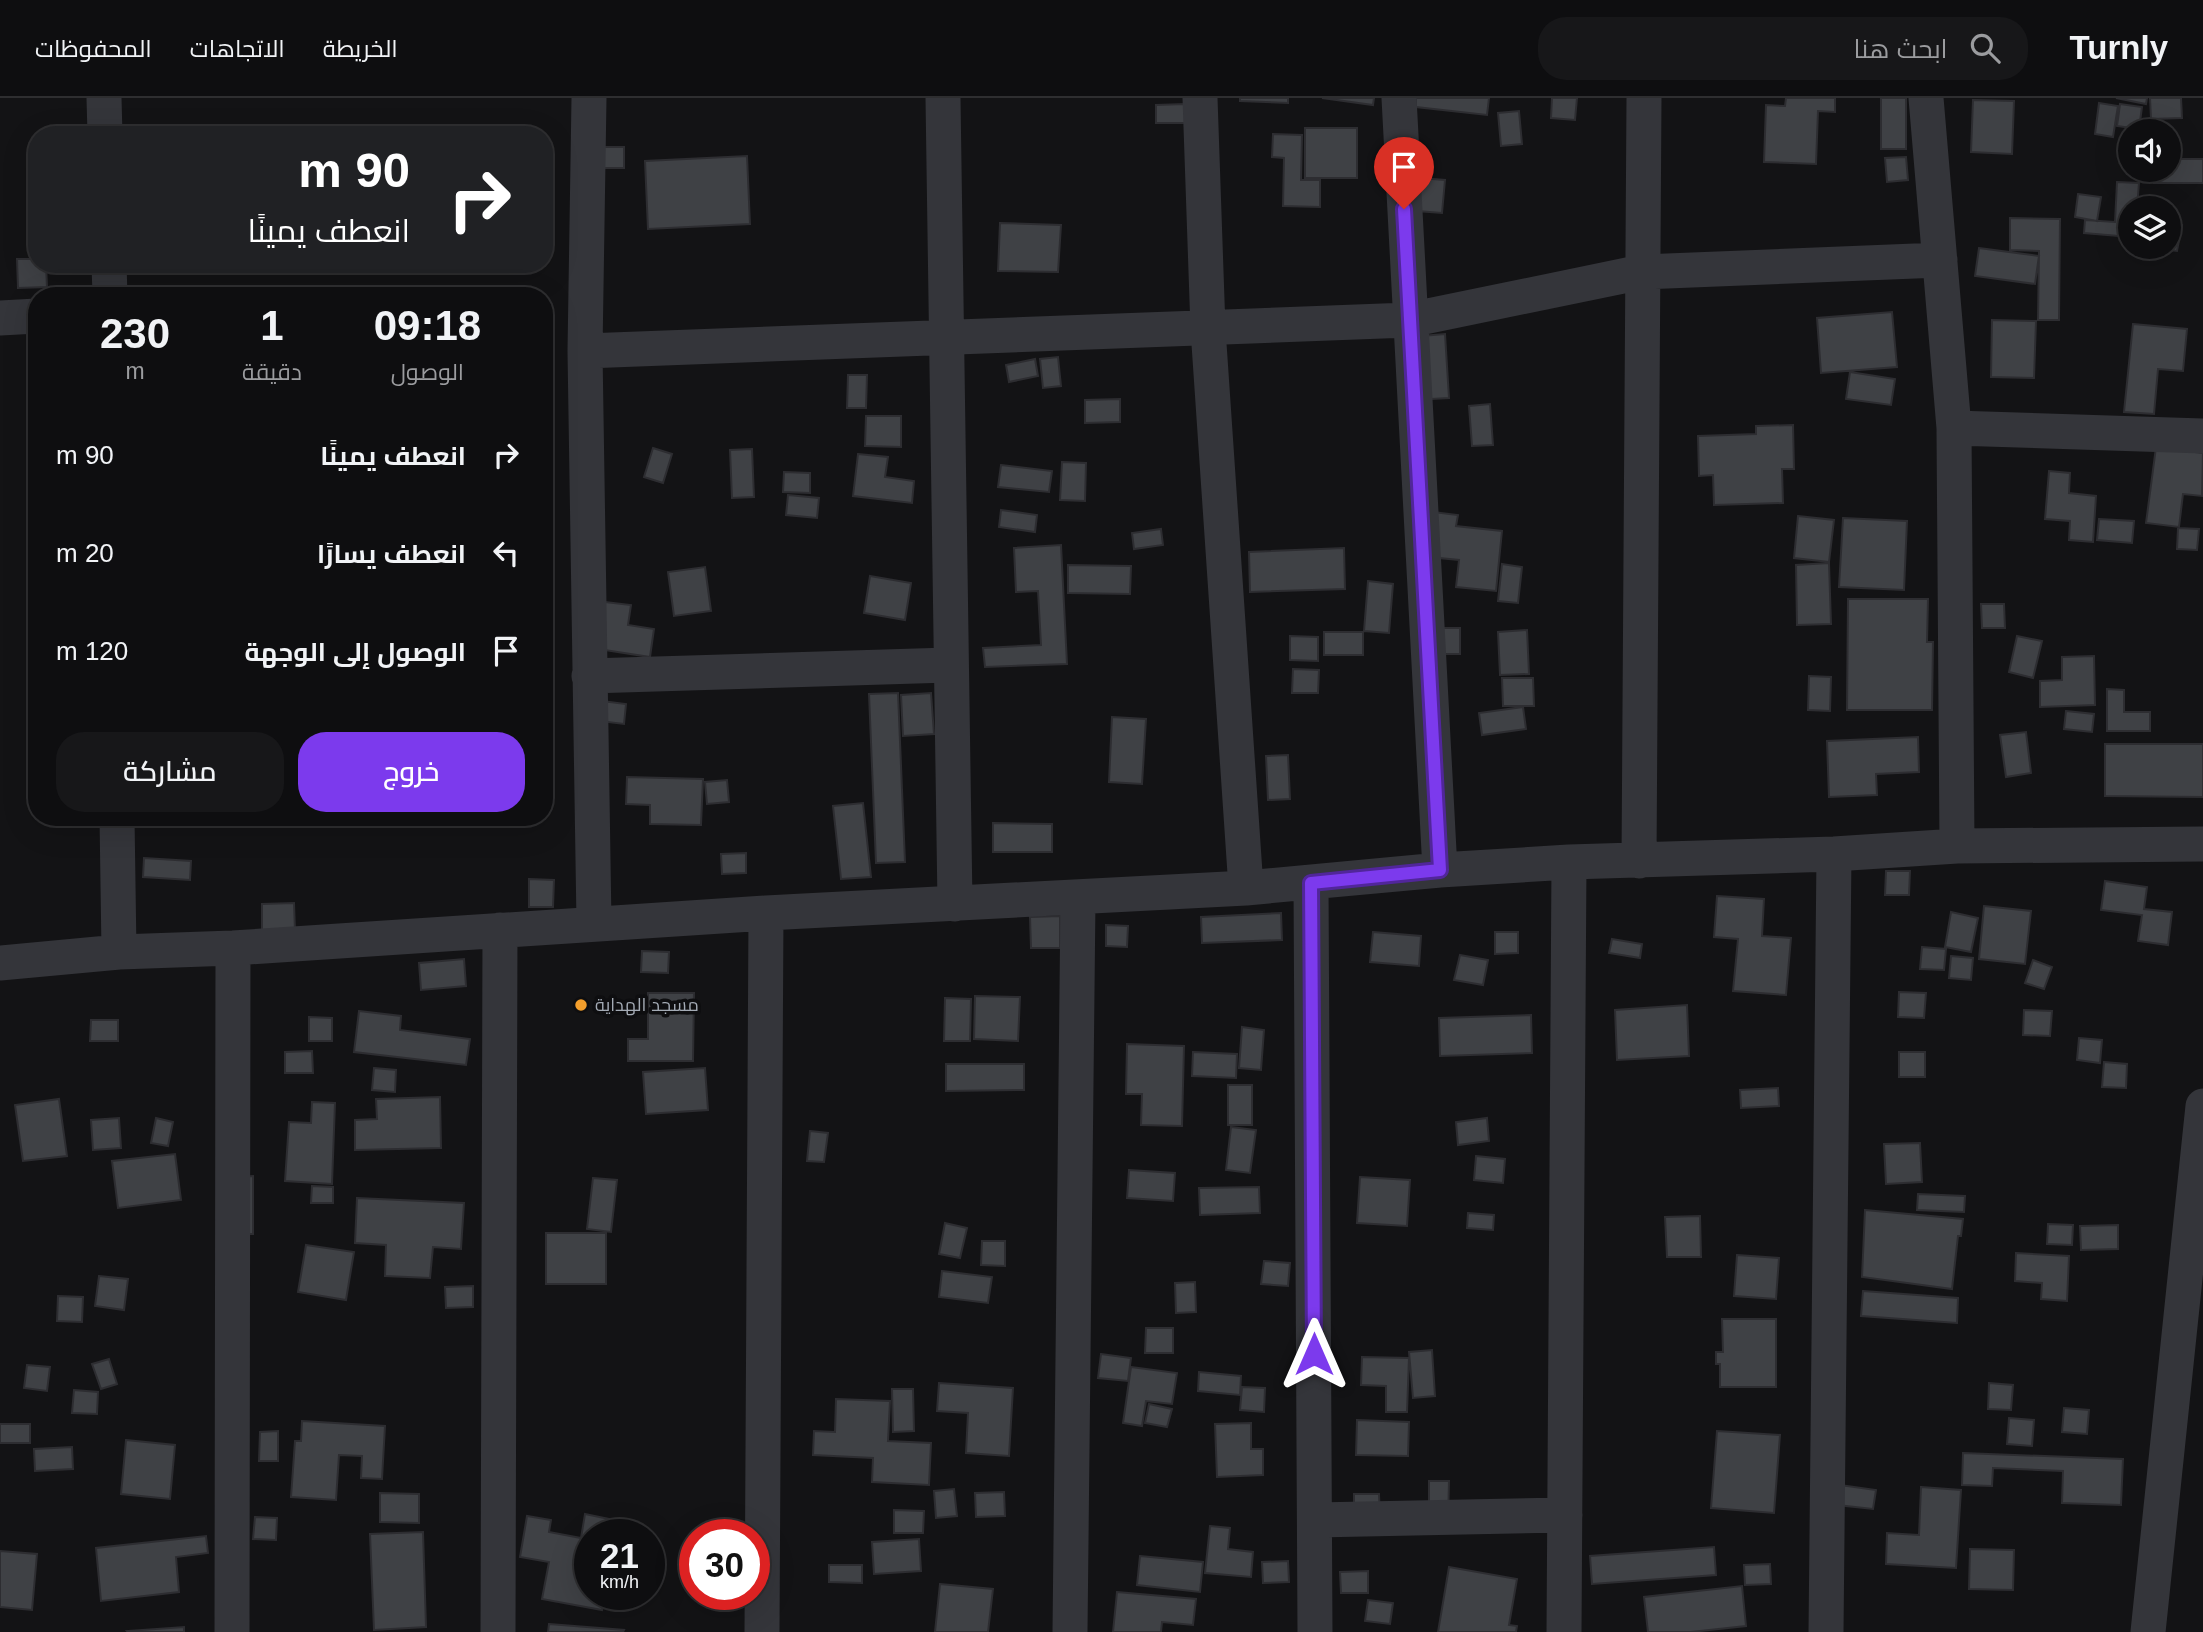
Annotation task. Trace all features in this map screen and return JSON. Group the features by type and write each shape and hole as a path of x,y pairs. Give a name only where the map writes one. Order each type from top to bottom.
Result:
{"street":[{"path":"104,98 105,126"},
{"path":"589,98 585,351 594,923"},
{"path":"943,98 949,665 955,904"},
{"path":"1200,98 1208,329 1246,888"},
{"path":"1398,98 1440,870"},
{"path":"1639,861 1644,98"},
{"path":"1926,98 1954,428 1957,846"},
{"path":"585,351 1409,320 1642,272 1940,260"},
{"path":"0,318 28,316"},
{"path":"1954,428 2203,436"},
{"path":"589,676 949,665"},
{"path":"117,826 119,952"},
{"path":"0,963 119,952 233,948 594,923 1246,888 1440,870 1569,862 1834,854 1957,846 2203,844"},
{"path":"1826,1632 1834,854"},
{"path":"1564,1632 1569,862"},
{"path":"1311,883 1315,1632"},
{"path":"1070,1632 1078,898"},
{"path":"762,1632 765,913"},
{"path":"498,1632 500,930"},
{"path":"232,1632 233,948"},
{"path":"2148,1632 2190,1366 2203,1106"},
{"path":"1315,1521 1565,1515"}],"building":[{"path":"1240,98 1288,98 1288,103 1240,101"},
{"path":"1322,98 1374,98 1373,105"},
{"path":"1416,98 1489,98 1487,115 1416,107"},
{"path":"1552,98 1577,98 1575,120 1551,118"},
{"path":"1786,98 1835,98 1835,112 1818,111 1816,164 1764,162 1766,105 1785,106"},
{"path":"1881,98 1906,98 1906,149 1881,149"},
{"path":"2116,98 2147,98 2146,104"},
{"path":"2150,98 2181,98 2182,118 2151,119"},
{"path":"1973,100 2014,101 2012,154 1971,152"},
{"path":"2099,103 2118,106 2113,137 2095,134"},
{"path":"1185,104 1186,123 1156,123 1156,105"},
{"path":"2120,104 2142,107 2140,119 2118,119 2117,126"},
{"path":"1519,111 1522,144 1501,146 1498,113"},
{"path":"1305,128 1357,128 1357,178 1305,178"},
{"path":"1273,134 1302,135 1301,180 1320,180 1320,207 1283,206 1284,158 1272,157"},
{"path":"600,147 624,147 624,168 600,168"},
{"path":"747,156 750,224 648,229 645,161"},
{"path":"1906,157 1908,180 1887,182 1885,158"},
{"path":"2181,159 2203,159 2203,183 2154,183 2181,182"},
{"path":"1420,178 1445,180 1442,213 1417,211"},
{"path":"2117,182 2139,183 2138,196 2118,196 2118,236 2084,233 2085,220 2115,222"},
{"path":"2078,194 2101,197 2097,221 2075,217"},
{"path":"2010,218 2060,219 2059,320 2038,320 2039,251 2010,250"},
{"path":"1000,223 1061,225 1058,272 998,271"},
{"path":"1979,248 2039,256 2035,284 1975,276"},
{"path":"17,259 28,259 28,273 46,273 47,287 18,288"},
{"path":"1892,312 1897,367 1821,373 1817,318"},
{"path":"1992,320 2036,321 2034,378 1991,377"},
{"path":"2133,324 2187,329 2183,371 2158,369 2154,414 2124,412"},
{"path":"1445,334 1449,398 1413,400 1409,337"},
{"path":"1058,357 1061,386 1043,388 1040,359"},
{"path":"1035,359 1038,376 1009,382 1006,365"},
{"path":"1850,372 1895,379 1891,405 1846,399"},
{"path":"848,375 867,375 866,408 847,408"},
{"path":"1120,399 1120,422 1085,423 1085,400"},
{"path":"1490,404 1493,445 1472,446 1469,406"},
{"path":"866,416 901,416 901,447 865,446"},
{"path":"1793,425 1794,469 1782,469 1783,503 1714,505 1713,475 1699,476 1698,436 1756,434 1756,426"},
{"path":"2156,447 2203,453 2202,496 2183,494 2179,527 2146,523"},
{"path":"653,448 672,454 663,483 644,477"},
{"path":"752,449 754,497 732,498 730,450"},
{"path":"858,454 888,457 885,477 914,481 912,503 853,496"},
{"path":"1062,462 1086,463 1085,501 1060,500"},
{"path":"1001,465 1052,471 1049,492 998,487"},
{"path":"2049,471 2070,473 2069,493 2096,496 2093,542 2069,540 2070,521 2045,519"},
{"path":"784,472 810,473 810,493 783,492"},
{"path":"788,495 819,498 817,518 786,515"},
{"path":"1001,510 1037,515 1035,532 999,527"},
{"path":"1433,512 1458,515 1456,526 1502,531 1496,591 1456,587 1459,560 1429,557"},
{"path":"1798,516 1834,520 1829,562 1794,558"},
{"path":"1843,518 1907,521 1904,590 1839,587"},
{"path":"2099,519 2134,521 2132,543 2097,540"},
{"path":"2178,528 2199,529 2197,550 2177,549"},
{"path":"1161,529 1163,545 1134,549 1132,533"},
{"path":"1061,545 1067,664 985,667 983,648 1041,645 1038,591 1016,592 1014,548"},
{"path":"1344,548 1345,589 1250,592 1249,552"},
{"path":"1829,563 1831,624 1797,625 1796,565"},
{"path":"1502,564 1522,567 1518,603 1498,601"},
{"path":"1068,565 1131,566 1130,594 1068,593"},
{"path":"705,567 711,611 674,616 668,572"},
{"path":"870,576 911,583 905,620 864,613"},
{"path":"1368,581 1393,584 1389,633 1364,631"},
{"path":"1848,599 1928,599 1927,642 1933,642 1932,710 1847,710"},
{"path":"605,602 631,605 628,625 654,629 650,657 598,649"},
{"path":"1981,604 2004,604 2005,628 1982,628"},
{"path":"1437,628 1460,628 1460,654 1437,654"},
{"path":"1527,630 1529,674 1500,675 1498,632"},
{"path":"1324,632 1363,632 1363,655 1324,655"},
{"path":"1290,636 1318,637 1318,661 1290,660"},
{"path":"2017,636 2042,641 2033,678 2009,672"},
{"path":"2094,656 2095,705 2040,707 2040,681 2062,680 2062,657"},
{"path":"1293,669 1319,670 1318,693 1292,693"},
{"path":"1809,676 1831,677 1830,711 1808,710"},
{"path":"1502,678 1533,678 1534,706 1503,706"},
{"path":"2107,689 2124,690 2124,712 2150,712 2150,731 2107,731"},
{"path":"898,693 905,862 876,863 869,694"},
{"path":"931,693 934,734 903,736 901,695"},
{"path":"602,701 626,704 624,724 599,721"},
{"path":"1523,707 1526,729 1482,735 1479,713"},
{"path":"2066,711 2094,714 2092,732 2064,729"},
{"path":"1112,717 1146,719 1142,784 1109,782"},
{"path":"2026,732 2031,773 2006,777 2000,735"},
{"path":"1918,737 1919,772 1876,774 1877,795 1829,797 1827,741"},
{"path":"2105,744 2203,744 2203,797 2105,796"},
{"path":"1288,755 1290,799 1268,800 1266,756"},
{"path":"627,777 703,779 701,825 650,824 650,805 626,804"},
{"path":"727,780 729,802 707,804 705,782"},
{"path":"863,803 871,877 841,879 833,806"},
{"path":"993,823 1052,824 1052,852 993,852"},
{"path":"746,853 746,873 722,874 721,854"},
{"path":"144,858 191,861 190,880 143,877"},
{"path":"1886,871 1910,871 1909,895 1885,895"},
{"path":"529,879 554,880 553,907 529,907"},
{"path":"2105,881 2147,887 2144,909 2172,912 2168,945 2138,941 2142,915 2101,910"},
{"path":"1717,896 1764,899 1762,936 1791,938 1786,995 1733,991 1738,939 1714,937"},
{"path":"294,903 295,931 262,931 262,904"},
{"path":"1984,906 2031,911 2025,964 1979,959"},
{"path":"1951,912 1978,918 1971,952 1945,947"},
{"path":"1281,913 1282,940 1202,943 1201,917"},
{"path":"1060,916 1060,948 1031,948 1030,917"},
{"path":"1106,925 1128,926 1127,947 1106,946"},
{"path":"1373,932 1421,936 1419,966 1370,962"},
{"path":"1495,932 1518,932 1518,953 1495,954"},
{"path":"1612,939 1642,944 1640,958 1609,953"},
{"path":"1922,947 1946,949 1944,970 1920,969"},
{"path":"642,951 669,952 668,973 641,972"},
{"path":"1460,955 1488,960 1483,985 1454,980"},
{"path":"1951,956 1973,958 1971,980 1949,978"},
{"path":"464,959 466,986 421,990 419,963"},
{"path":"2033,960 2052,967 2044,989 2025,983"},
{"path":"1899,992 1926,993 1924,1018 1898,1017"},
{"path":"648,993 694,993 693,1061 628,1061 628,1039 648,1039"},
{"path":"975,996 1020,997 1018,1041 974,1039"},
{"path":"945,998 971,999 970,1041 944,1041"},
{"path":"1687,1005 1689,1056 1617,1060 1615,1010"},
{"path":"2024,1010 2052,1011 2050,1036 2023,1035"},
{"path":"359,1011 401,1016 400,1030 470,1039 466,1065 354,1052"},
{"path":"1531,1015 1532,1053 1440,1056 1439,1018"},
{"path":"309,1017 332,1018 332,1041 309,1041"},
{"path":"91,1020 118,1020 118,1041 90,1041"},
{"path":"1242,1027 1264,1030 1261,1070 1239,1068"},
{"path":"2079,1038 2102,1040 2100,1063 2077,1060"},
{"path":"1127,1044 1184,1046 1182,1126 1141,1125 1142,1094 1126,1094"},
{"path":"312,1051 313,1073 285,1073 285,1052"},
{"path":"1193,1052 1237,1054 1236,1078 1192,1076"},
{"path":"1899,1052 1925,1052 1925,1077 1899,1077"},
{"path":"2104,1062 2127,1064 2126,1088 2102,1087"},
{"path":"946,1064 1024,1064 1024,1090 946,1091"},
{"path":"374,1068 396,1070 395,1092 372,1090"},
{"path":"705,1068 708,1110 646,1114 643,1072"},
{"path":"1228,1085 1252,1085 1252,1125 1228,1125"},
{"path":"1778,1088 1779,1106 1741,1108 1740,1090"},
{"path":"440,1097 441,1148 355,1150 355,1120 377,1119 376,1099"},
{"path":"59,1099 67,1156 23,1161 15,1105"},
{"path":"312,1102 335,1103 332,1184 285,1181 289,1122 311,1123"},
{"path":"119,1118 121,1148 93,1150 91,1120"},
{"path":"156,1118 173,1122 168,1146 151,1143"},
{"path":"1487,1118 1489,1141 1458,1145 1456,1122"},
{"path":"1231,1127 1256,1130 1250,1173 1226,1170"},
{"path":"810,1131 828,1133 824,1162 807,1161"},
{"path":"1920,1143 1922,1182 1886,1184 1884,1144"},
{"path":"175,1154 181,1200 118,1208 112,1161"},
{"path":"1476,1156 1505,1159 1503,1183 1474,1180"},
{"path":"1129,1170 1175,1173 1173,1201 1127,1198"},
{"path":"253,1176 253,1234 236,1234 236,1177"},
{"path":"1360,1177 1410,1180 1407,1226 1357,1223"},
{"path":"593,1178 617,1180 611,1232 587,1229"},
{"path":"312,1186 333,1187 333,1203 311,1203"},
{"path":"1259,1187 1260,1213 1200,1215 1199,1188"},
{"path":"1918,1194 1965,1196 1964,1212 1917,1210"},
{"path":"357,1198 464,1203 461,1249 433,1247 430,1278 385,1276 386,1245 355,1243"},
{"path":"1865,1210 1963,1219 1961,1236 1958,1236 1952,1289 1862,1277"},
{"path":"1468,1213 1494,1215 1493,1230 1467,1228"},
{"path":"1700,1216 1701,1257 1667,1257 1665,1217"},
{"path":"945,1223 967,1228 960,1258 939,1254"},
{"path":"2048,1224 2073,1225 2072,1245 2047,1244"},
{"path":"2118,1225 2118,1249 2081,1250 2080,1226"},
{"path":"546,1233 606,1233 606,1284 546,1284"},
{"path":"982,1241 1005,1241 1005,1266 981,1265"},
{"path":"306,1245 354,1252 346,1300 298,1292"},
{"path":"2016,1253 2069,1256 2067,1301 2041,1299 2042,1283 2015,1281"},
{"path":"1737,1255 1779,1258 1776,1299 1734,1296"},
{"path":"1264,1261 1290,1263 1288,1286 1261,1284"},
{"path":"942,1271 992,1277 988,1303 939,1297"},
{"path":"99,1276 128,1279 124,1310 95,1306"},
{"path":"1195,1282 1196,1312 1176,1313 1175,1283"},
{"path":"473,1286 473,1307 446,1308 445,1287"},
{"path":"1863,1291 1958,1298 1957,1323 1861,1316"},
{"path":"58,1296 83,1297 82,1322 57,1321"},
{"path":"1722,1319 1776,1319 1776,1387 1720,1387 1720,1364 1716,1364 1716,1352 1723,1352"},
{"path":"1146,1328 1173,1328 1173,1353 1145,1353"},
{"path":"1432,1350 1435,1396 1413,1398 1409,1352"},
{"path":"1101,1354 1131,1358 1128,1381 1098,1378"},
{"path":"1362,1357 1409,1358 1407,1412 1386,1412 1386,1386 1361,1385"},
{"path":"109,1359 117,1384 101,1389 92,1364"},
{"path":"27,1365 50,1367 47,1391 24,1388"},
{"path":"1131,1367 1177,1373 1172,1404 1146,1401 1142,1426 1123,1423"},
{"path":"1199,1372 1241,1376 1240,1395 1198,1391"},
{"path":"939,1383 1013,1388 1009,1456 966,1453 968,1413 937,1411"},
{"path":"1989,1383 2013,1385 2011,1410 1988,1409"},
{"path":"1242,1387 1265,1388 1264,1412 1240,1410"},
{"path":"892,1389 913,1389 914,1431 893,1432"},
{"path":"74,1390 98,1392 97,1414 72,1413"},
{"path":"836,1399 890,1401 888,1441 931,1443 929,1485 872,1482 873,1458 813,1455 814,1431 835,1432"},
{"path":"1149,1404 1172,1409 1167,1427 1145,1423"},
{"path":"2064,1408 2089,1410 2087,1434 2062,1432"},
{"path":"2009,1418 2034,1420 2032,1446 2007,1444"},
{"path":"1357,1420 1409,1422 1408,1456 1356,1455"},
{"path":"302,1421 385,1426 382,1479 361,1478 362,1456 339,1455 336,1500 291,1497 295,1441 301,1441"},
{"path":"1251,1423 1251,1449 1263,1449 1263,1475 1217,1477 1215,1424"},
{"path":"0,1424 30,1424 30,1443 0,1443"},
{"path":"278,1431 278,1461 259,1461 260,1432"},
{"path":"1717,1431 1780,1435 1774,1513 1711,1508"},
{"path":"126,1440 175,1445 170,1499 121,1494"},
{"path":"72,1447 73,1469 35,1471 34,1449"},
{"path":"1963,1453 2123,1459 2121,1505 2062,1503 2063,1471 1993,1468 1992,1486 1962,1485"},
{"path":"1429,1481 1449,1481 1448,1522 1429,1522"},
{"path":"1840,1485 1876,1490 1873,1509 1837,1505"},
{"path":"1921,1487 1961,1490 1956,1568 1886,1564 1887,1533 1919,1535"},
{"path":"954,1489 957,1516 936,1518 934,1491"},
{"path":"1004,1492 1005,1516 976,1517 975,1493"},
{"path":"380,1493 419,1494 419,1523 380,1522"},
{"path":"1354,1494 1379,1494 1380,1517 1354,1518"},
{"path":"894,1510 924,1511 923,1533 894,1533"},
{"path":"585,1514 609,1519 584,1519"},
{"path":"527,1516 551,1520 549,1532 574,1537 574,1605 542,1599 549,1562 520,1557"},
{"path":"255,1517 277,1518 276,1540 253,1539"},
{"path":"1210,1526 1230,1528 1228,1549 1253,1552 1251,1577 1205,1573"},
{"path":"423,1532 426,1627 374,1630 370,1534"},
{"path":"206,1536 208,1553 176,1557 179,1592 101,1601 96,1548"},
{"path":"919,1539 921,1571 874,1574 872,1542"},
{"path":"1714,1547 1716,1575 1592,1584 1590,1556"},
{"path":"1970,1549 2014,1550 2013,1590 1969,1589"},
{"path":"0,1551 37,1554 32,1610 0,1607"},
{"path":"1140,1556 1203,1562 1200,1592 1137,1585"},
{"path":"1288,1561 1289,1582 1263,1583 1262,1562"},
{"path":"1770,1564 1771,1584 1745,1585 1744,1565"},
{"path":"829,1565 862,1565 862,1583 829,1582"},
{"path":"1449,1567 1517,1579 1509,1625 1517,1626 1516,1632 1438,1632"},
{"path":"1368,1571 1368,1593 1341,1593 1340,1572"},
{"path":"940,1584 993,1589 988,1632 935,1632"},
{"path":"1742,1586 1746,1626 1691,1632 1648,1632 1644,1597"},
{"path":"1117,1592 1196,1599 1193,1625 1162,1622 1161,1632 1113,1632"},
{"path":"1368,1600 1393,1603 1390,1624 1365,1621"},
{"path":"549,1624 624,1630 548,1632"},
{"path":"184,1627 184,1632 127,1631"}],"place":[{"name":"مسجد الهداية","path":"581,1005"}],"route":[{"path":"1314,1354 1311,883 1440,870 1404,209"}]}
